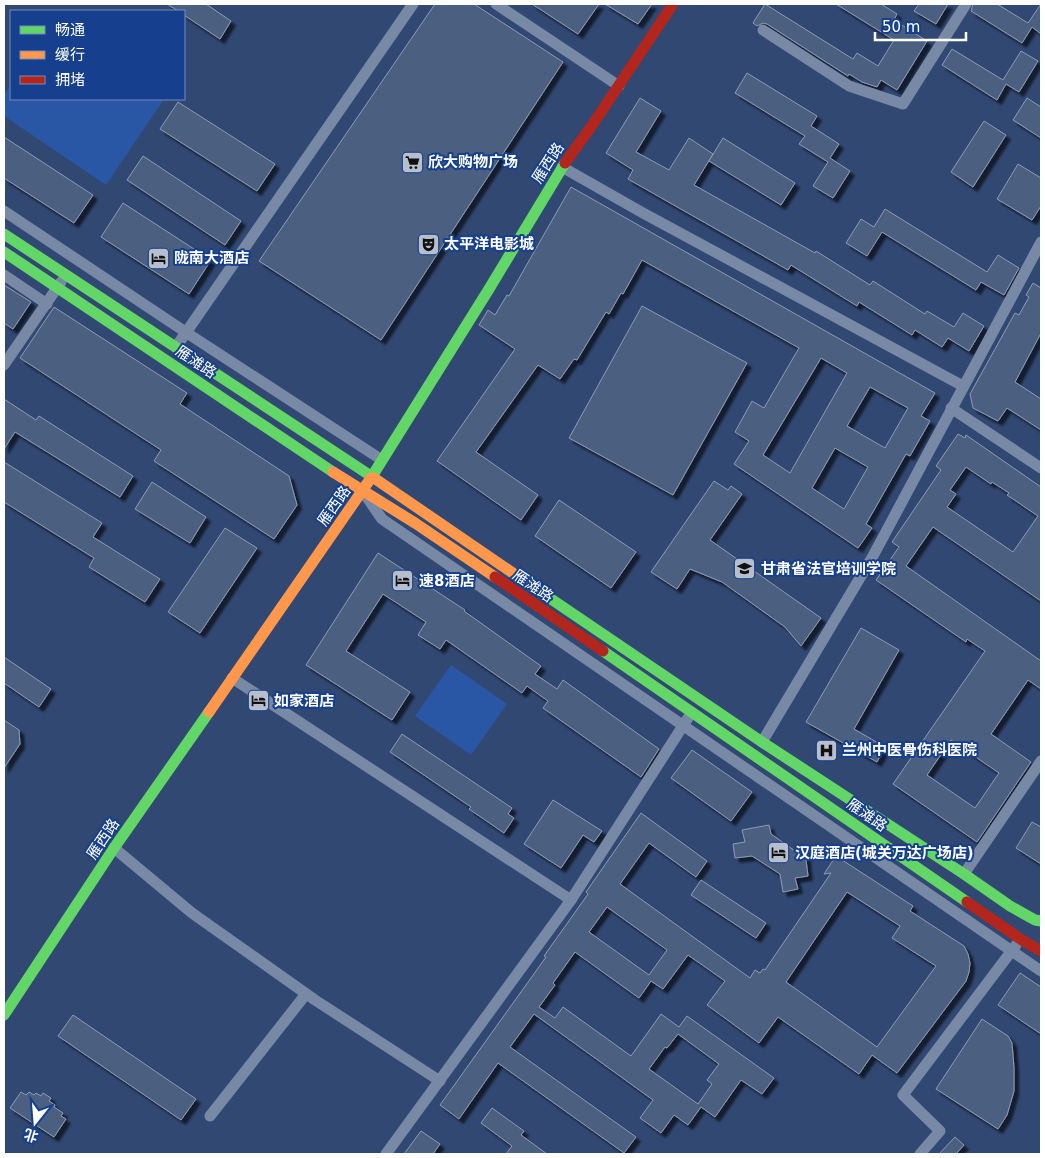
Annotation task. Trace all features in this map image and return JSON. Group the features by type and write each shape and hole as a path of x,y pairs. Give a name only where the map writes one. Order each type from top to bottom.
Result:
{"main road":[{"name":"雁西路","path":"4,1015 114,848 372,476 489,289 562,167 619,86 673,4"},
{"name":"雁滩路","path":"4,234 372,476 762,742 1010,906 1038,920"},
{"name":"雁滩路","path":"4,252 362,491 423,529 1022,940 1041,951"}],"street":[{"path":"176,347 413,4"},
{"path":"496,4 619,86"},
{"path":"763,30 849,86 903,104 966,4"},
{"path":"562,167 652,218 964,386"},
{"name":"雁滩路","path":"4,210 186,333 382,460"},
{"path":"762,742 872,556 1041,242"},
{"path":"4,275 47,304"},
{"path":"4,365 66,275"},
{"path":"951,408 1041,468"},
{"path":"362,491 382,518 1012,949 1041,971"},
{"path":"232,678 571,900"},
{"path":"386,1154 571,900 683,724 701,699"},
{"path":"964,874 1041,761"},
{"path":"114,848 192,913 306,994 440,1081"},
{"path":"920,1154 940,1131 903,1095 1012,949 1022,940"},
{"path":"210,1116 306,994"}],"shaded area":[{"path":"10,86 10,100 163,100 106,185 4,116 4,95"},
{"path":"451,665 507,704 471,755 415,716"}],"building":[{"path":"167,4 206,4 231,21 220,39 185,16 185,10 176,10"},
{"name":"欣大购物广场","path":"435,4 474,4 563,62 381,340 259,261"},
{"path":"532,4 599,4 578,34"},
{"path":"605,4 652,4 638,24"},
{"path":"765,4 853,59 857,53 878,66 894,40 836,4 881,4 897,14 894,20 927,41 897,90 881,80 877,87 862,82 849,74 848,76 767,24 763,23 757,26 753,23"},
{"path":"919,4 948,4 936,24 914,11"},
{"path":"973,4 997,4 1028,23 1041,4 1041,34 1032,27 1022,43 971,11"},
{"path":"952,49 1003,80 1021,51 1038,61 1019,92 1006,84 997,100 942,65"},
{"path":"747,73 817,116 811,126 839,144 830,158 850,171 833,198 813,186 828,162 799,144 805,136 735,93"},
{"path":"640,98 661,111 636,152 669,170 689,138 713,154 694,185 815,253 816,251 870,285 873,281 925,314 927,311 954,327 963,313 984,326 969,351 948,338 942,347 915,330 912,335 859,302 857,306 791,265 788,270 628,179 633,170 606,153"},
{"path":"1027,98 1041,107 1041,138 1013,120"},
{"path":"178,102 275,164 257,191 160,129"},
{"path":"984,121 1006,135 973,187 951,172"},
{"path":"4,137 93,195 74,223 4,178"},
{"path":"723,138 795,183 781,205 709,161"},
{"path":"143,156 241,221 225,245 127,180"},
{"path":"1018,164 1041,178 1041,206 1032,220 997,199"},
{"path":"571,187 935,393 921,416 930,421 910,456 906,454 866,524 872,528 858,548 734,464 749,441 735,432 752,401 764,408 799,348 642,260 623,294 621,293 609,314 606,312 577,360 574,359 560,379 538,365 476,452 538,495 521,520 437,461 515,349 479,325 488,310 495,315 507,295 509,296","holes":["821,358 847,373 790,473 763,455","870,387 908,408 885,448 847,426","835,448 868,467 844,509 812,488"]},
{"path":"123,203 211,260 189,294 101,237"},
{"path":"885,209 987,272 998,255 1019,268 1004,295 981,282 976,290 882,232 867,256 846,243 861,219 874,227"},
{"path":"1033,283 1041,288 1041,333 1015,382 1041,399 1041,430 1007,408 998,421 973,408 970,394 1015,313 1019,315 1029,297 1026,295"},
{"path":"4,285 31,302 13,329 4,323"},
{"path":"642,306 747,363 673,495 569,438"},
{"path":"54,307 187,393 180,404 289,476 297,505 274,539 154,461 161,450 20,358"},
{"path":"4,399 36,420 39,416 133,476 120,497 15,432 4,449"},
{"path":"958,434 965,438 966,435 1041,487 1041,601 933,527 906,566 1041,661 1041,689 1028,680 991,734 1031,762 977,842 893,784 985,651 967,639 966,642 876,580 899,547 892,542 941,470 936,466","holes":["966,467 991,484 992,482 1009,493 1007,495 1038,516 1013,552 947,507 956,494 950,490","951,740 999,773 975,808 927,775"]},
{"path":"4,462 102,523 93,537 160,579 145,602 89,567 94,558 4,502"},
{"path":"714,481 728,490 731,486 742,494 710,540 821,618 801,646 785,627 722,582 690,569 677,589 651,572"},
{"path":"152,482 206,517 190,543 135,509"},
{"path":"559,500 636,552 611,588 535,536"},
{"path":"225,528 257,548 200,633 168,612"},
{"path":"378,553 465,610 541,666 535,674 557,689 563,680 659,749 641,777 543,708 548,701 527,686 522,693 446,640 440,649 418,635 426,622 383,594 346,651 410,692 392,720 306,665"},
{"path":"861,628 899,650 854,729 885,747 877,762 806,722"},
{"path":"4,657 51,689 39,707 4,683"},
{"path":"4,720 19,730 20,744 4,768"},
{"path":"402,734 512,808 508,814 514,818 504,833 469,809 471,807 390,752"},
{"path":"692,750 752,792 731,821 671,778"},
{"path":"553,800 602,831 594,842 583,835 561,868 524,844"},
{"path":"641,813 707,861 696,877 649,843 620,884 750,978 755,970 760,973 763,969 765,970 831,873 824,874 836,856 913,906 910,911 964,946 970,963 969,972 966,981 897,1073 872,1055 859,1074 778,1017 759,1043 707,1005 725,981 688,955 663,989 651,981 639,998 575,952 539,1007 555,1018 563,1007 631,1056 661,1014 679,1027 687,1016 774,1078 762,1094 741,1080 715,1117 701,1107 688,1125 674,1115 661,1133 640,1118 653,1100 534,1014 510,1047 636,1137 624,1153 498,1063 459,1119 440,1105 546,957 544,956 588,894 586,892","holes":["847,892 900,926 892,938 936,966 877,1047 786,982","607,907 667,950 649,975 589,932","678,1034 719,1064 707,1080 712,1084 698,1104 649,1069 665,1047 667,1048"]},
{"path":"1032,822 1041,827 1041,864 1016,848"},
{"path":"769,825 771,834 798,853 805,852 808,876 795,878 798,889 783,892 780,874 752,856 735,858 733,844 745,842 742,830"},
{"path":"701,880 766,923 756,938 691,895"},
{"path":"1020,973 1041,987 1041,1034 998,1005"},
{"path":"73,1015 196,1099 181,1120 58,1036"},
{"path":"982,1019 1008,1036 1012,1043 1014,1091 1007,1115 998,1129 936,1089"},
{"path":"21,1092 26,1095 29,1092 34,1095 36,1093 41,1096 43,1093 51,1098 49,1101 55,1105 54,1107 63,1113 61,1116 66,1119 54,1137 10,1108"},
{"path":"492,1108 524,1131 521,1135 547,1154 506,1154 512,1146 481,1123"},
{"path":"421,1131 440,1144 433,1154 404,1154"},
{"path":"955,1137 964,1145 956,1154 939,1154"}],"traffic: fast":[{"path":"371,478 565,163"},
{"path":"4,234 374,478"},
{"path":"4,252 333,472"},
{"path":"526,582 762,742 1010,906 1035,920 1041,921"},
{"path":"603,651 967,902"},
{"path":"4,1015 114,848 209,712"}],"traffic: slow":[{"path":"333,472 415,523 495,577"},
{"path":"209,712 371,478"},
{"path":"374,478 526,582"}],"traffic: jam":[{"path":"565,163 673,4"},
{"path":"495,577 603,651"},
{"path":"967,902 1041,951"}],"place":[{"name":"欣大购物广场","path":"412,162"},
{"name":"太平洋电影城","path":"428,244"},
{"name":"陇南大酒店","path":"158,258"},
{"name":"甘肃省法官培训学院","path":"745,569"},
{"name":"速8酒店","path":"403,581"},
{"name":"如家酒店","path":"258,701"},
{"name":"兰州中医骨伤科医院","path":"826,750"},
{"name":"汉庭酒店(城关万达广场店)","path":"779,853"}]}
